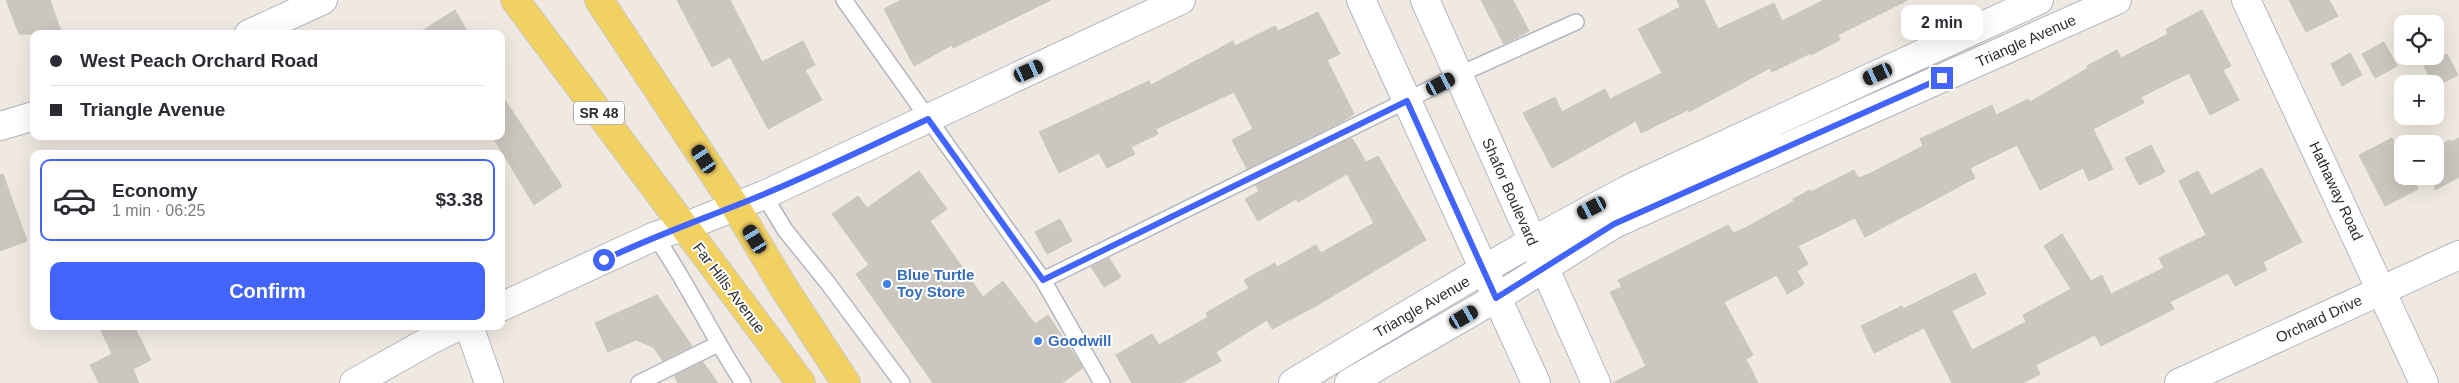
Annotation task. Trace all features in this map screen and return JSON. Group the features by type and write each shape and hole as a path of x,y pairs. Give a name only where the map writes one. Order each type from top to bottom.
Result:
{"main road":[{"name":"Far Hills Avenue","path":"515,0 801,383"},
{"path":"599,0 735,206 784,288 846,383"}],"street":[{"path":"258,30 323,0"},
{"path":"505,305 655,236 684,227 764,194 1182,0"},
{"path":"1361,0 1536,383"},
{"name":"Shafor Boulevard","path":"1425,0 1596,383"},
{"name":"Triangle Avenue","path":"1293,383 1484,271 1532,240 1635,186 2039,0"},
{"name":"Triangle Avenue","path":"1349,383 1496,298 1614,224 2116,0"},
{"name":"Hathaway Road","path":"2246,0 2424,383"},
{"path":"1860,82 1872,109"},
{"path":"0,126 30,117"},
{"name":"Orchard Drive","path":"2179,383 2459,255"},
{"path":"354,383 451,330"},
{"path":"470,330 489,383"}],"lane":[{"path":"844,0 1043,280 1102,383"},
{"path":"1043,280 1458,75 1576,22"},
{"path":"764,194 785,230 827,282 902,383"},
{"path":"655,236 682,276 718,344 743,383"},
{"path":"639,383 718,344"}],"building":[{"path":"6,0 50,0 61,30 30,30 30,34 19,34"},
{"path":"677,0 730,0 762,62 803,41 815,65 805,70 822,100 768,129 730,57 712,67"},
{"path":"901,0 1051,0 953,48 952,45 914,66 884,9"},
{"path":"1481,0 1513,0 1529,31 1504,44"},
{"path":"1677,0 1704,0 1718,29 1774,3 1782,21 1824,0 1908,0 1838,35 1840,40 1811,55 1811,53 1772,72 1770,68 1689,112 1688,110 1641,133 1636,121 1552,168 1523,113 1555,97 1562,112 1605,89 1610,99 1662,73 1638,29 1680,7"},
{"path":"2289,0 2329,0 2338,16 2306,32"},
{"path":"455,10 467,30 423,30"},
{"path":"2202,10 2231,66 2223,70 2239,100 2210,115 2189,73 2141,97 2144,103 2093,129 2113,169 2089,181 2083,168 2040,190 2017,145 1970,168 1975,178 1865,237 1855,218 1798,246 1808,264 1797,271 1804,284 1787,294 1777,275 1724,302 1753,355 1746,359 1758,383 1613,383 1646,366 1610,292 1622,287 1618,280 1728,225 1733,233 1745,228 1794,201 1793,199 1854,170 1858,178 1869,174 1923,146 1920,139 1992,105 1996,115 2028,99 2030,102 2088,68 2087,66 2117,50 2121,58 2168,34 2166,29"},
{"path":"1318,12 1340,54 1327,60 1354,114 1343,121 1247,169 1232,140 1253,129 1234,92 1156,129 1158,134 1131,147 1135,154 1107,168 1099,153 1059,173 1039,132 1149,81 1151,85 1233,41 1235,46 1275,26 1278,31"},
{"path":"2384,42 2394,60 2394,65 2397,66 2375,78 2362,54"},
{"path":"2350,53 2362,75 2342,86 2331,64"},
{"path":"2447,54 2458,75 2444,82 2444,75 2429,75 2424,66 2444,65 2444,56"},
{"path":"505,100 562,186 534,205 505,157 505,150 501,150 494,140 505,140"},
{"path":"1352,138 1366,162 1378,156 1426,240 1316,306 1272,329 1267,320 1216,352 1221,361 1181,383 1132,383 1116,355 1152,334 1159,345 1208,317 1206,313 1249,288 1244,280 1275,263 1277,267 1316,245 1321,253 1374,223 1347,174 1298,202 1296,199 1258,221 1245,199 1259,191 1256,185"},
{"path":"2392,138 2394,142 2394,185 2416,185 2418,189 2385,206 2359,155"},
{"path":"2459,138 2459,177 2435,190 2435,185 2444,185 2444,143 2450,140 2451,142"},
{"path":"2151,145 2165,172 2139,185 2125,158"},
{"path":"2262,168 2302,242 2263,262 2267,270 2235,286 2228,273 2170,302 2174,309 2101,346 2095,335 2036,365 2040,374 2023,383 1952,383 1924,328 1874,353 1861,326 1902,306 1903,309 1975,273 1986,294 1952,311 1972,350 2026,322 2023,315 2071,289 2044,246 2062,234 2091,281 2102,275 2111,294 2164,268 2159,258 2206,235 2179,181 2198,171 2211,195"},
{"path":"919,171 947,209 930,221 983,297 1003,281 1035,324 1048,315 1083,368 1062,383 933,383 856,274 869,265 832,214 858,196 867,208"},
{"path":"3,174 27,241 0,251 0,175"},
{"path":"1060,219 1072,241 1047,254 1035,232"},
{"path":"1109,258 1121,277 1104,287 1091,267"},
{"path":"657,295 692,346 663,361 653,347 636,340 608,352 595,323"},
{"path":"101,330 136,330 151,360 133,369 139,383 99,383 90,365 112,354"},
{"path":"703,362 718,383 678,383 674,376"}],"place":[{"name":"Blue Turtle Toy Store","path":"887,284"},
{"name":"Goodwill","path":"1038,341"}],"route":[{"path":"604,260 655,236 684,227 764,194 928,119 1043,280 1407,101 1496,298 1614,224 1942,78"}]}
